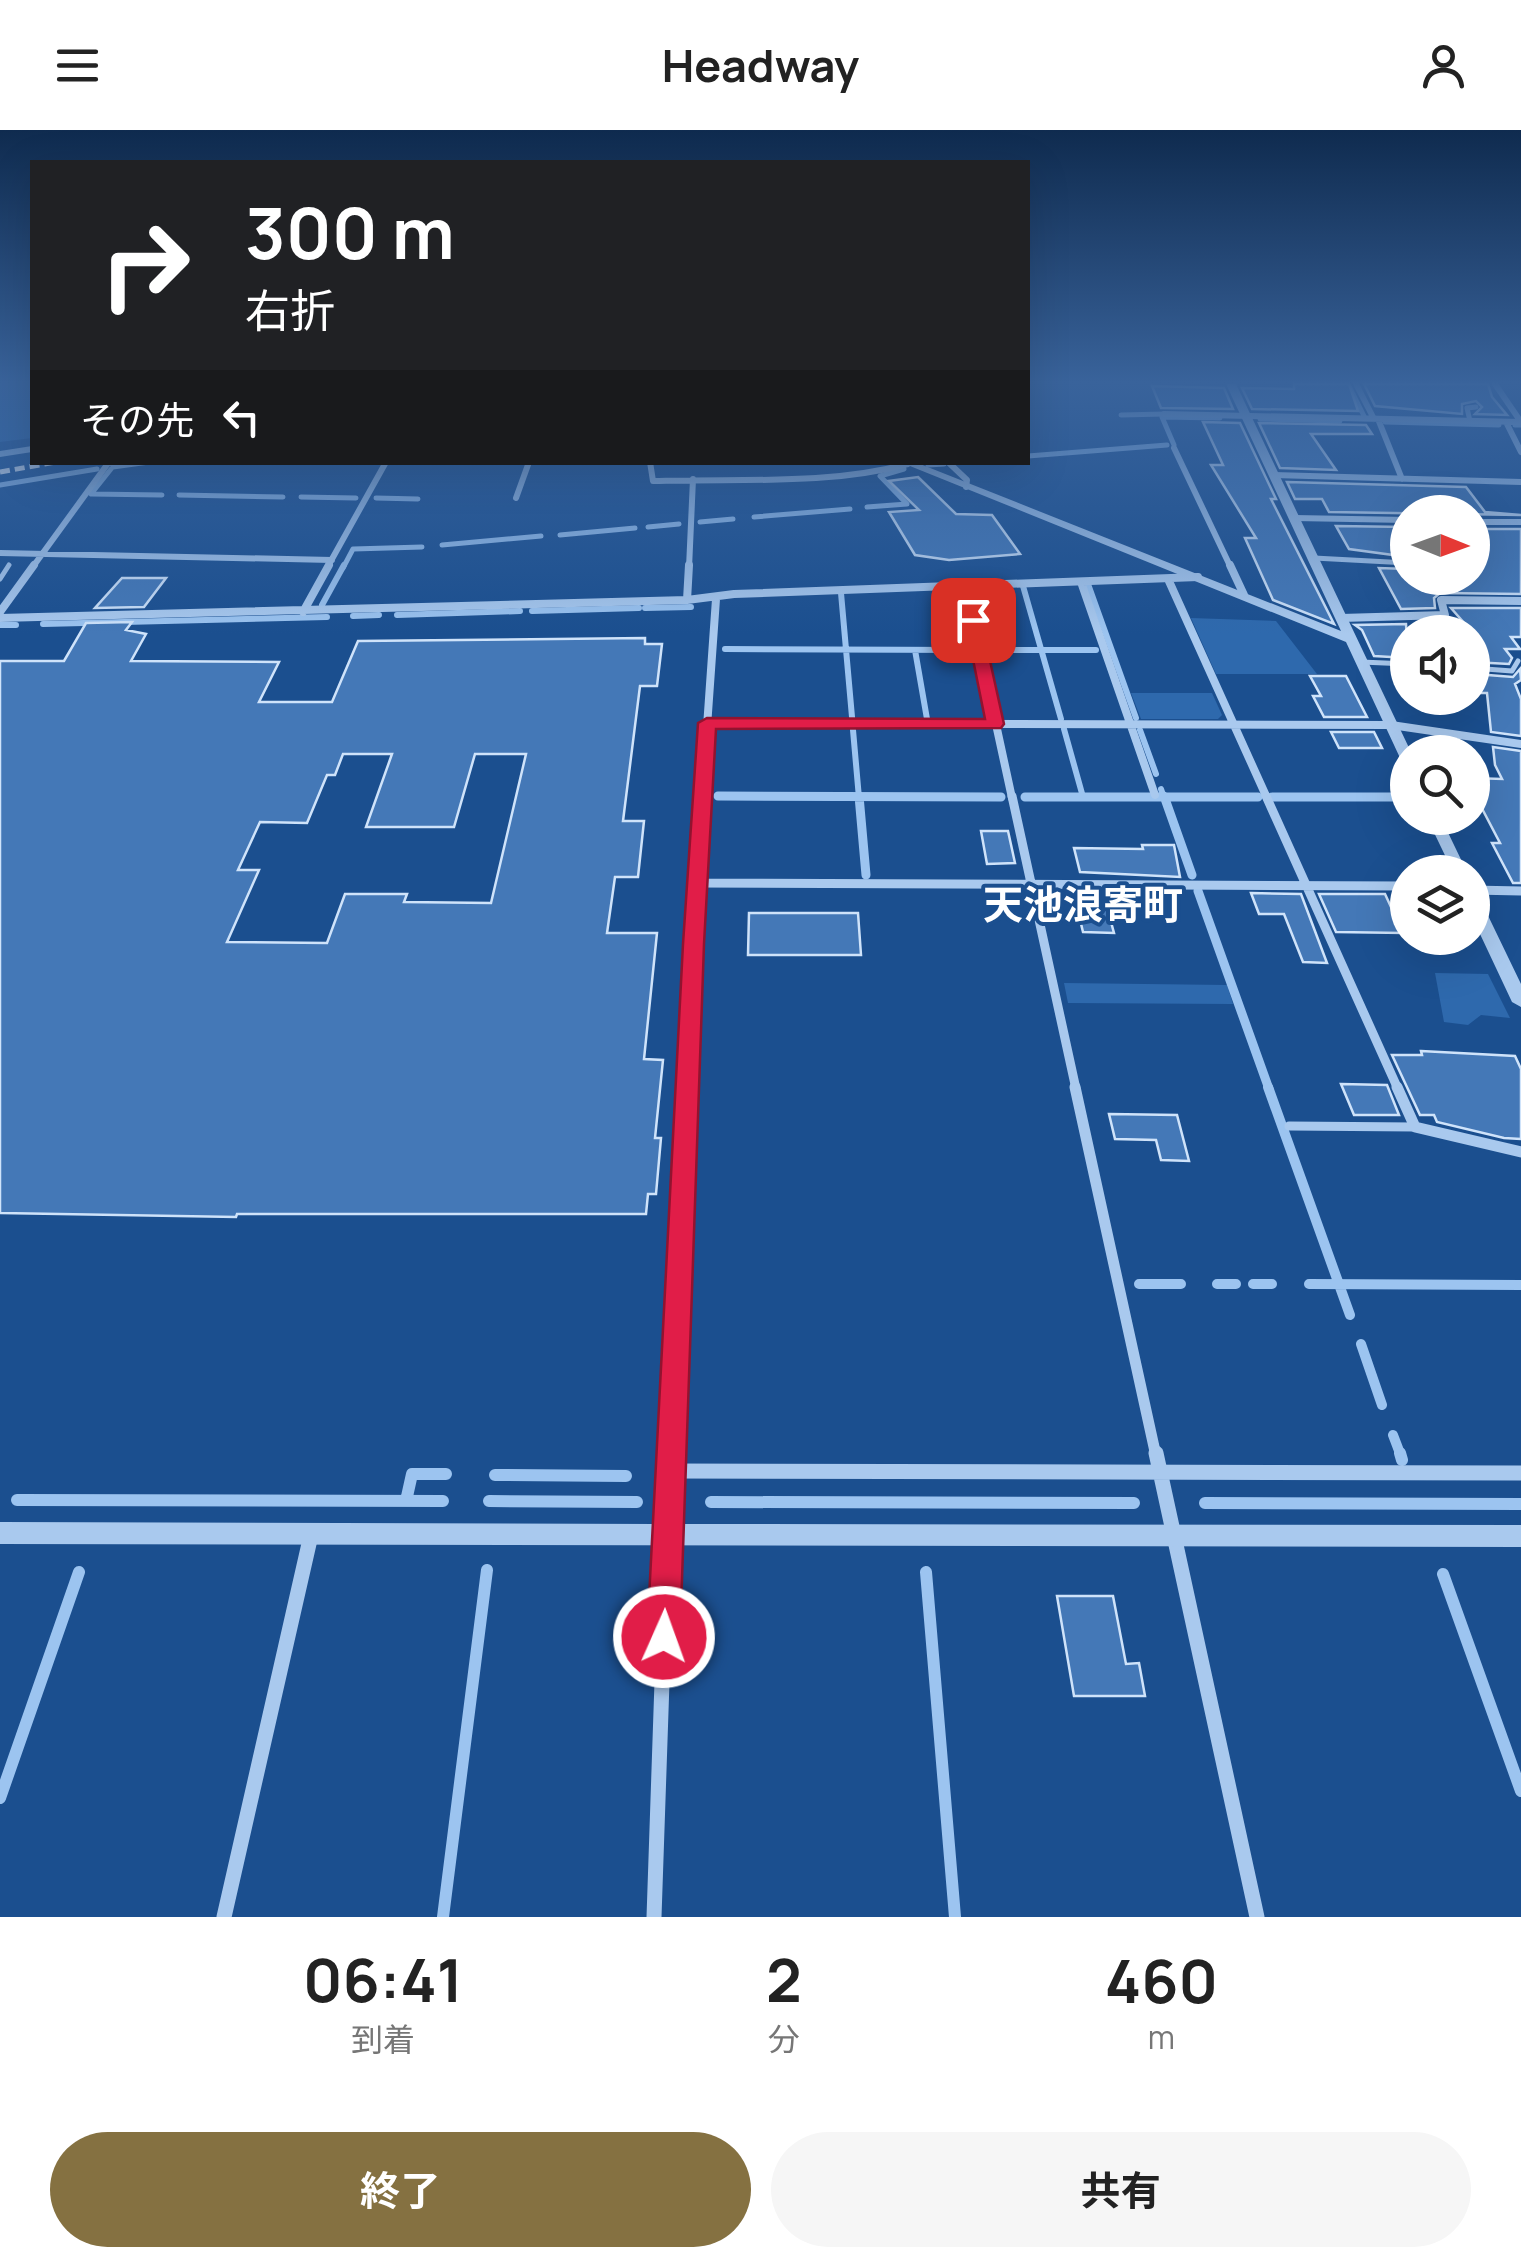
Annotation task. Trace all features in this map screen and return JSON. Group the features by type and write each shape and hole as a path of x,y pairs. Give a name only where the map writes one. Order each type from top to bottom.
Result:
{"street":[{"path":"0,615 105,467"},
{"path":"304,612 383,467"},
{"path":"516,498 527,467"},
{"path":"651,467 653,481 818,480 862,476 891,467"},
{"path":"917,467 1350,639"},
{"path":"954,467 967,480 966,487"},
{"path":"1183,467 1244,595"},
{"path":"1270,467 1396,735"},
{"path":"1397,467 1402,478"},
{"path":"1274,475 1521,482"},
{"path":"687,600 693,479"},
{"path":"1294,518 1390,520"},
{"path":"1490,522 1521,522"},
{"path":"0,554 332,560"},
{"path":"0,615 304,612 687,600 734,594 1199,577"},
{"path":"1168,579 1415,1126 1521,1152"},
{"path":"1081,582 1155,794"},
{"path":"966,586 1257,1917"},
{"path":"654,1917 696,883 716,599"},
{"path":"1341,618 1445,615 1441,600 1521,601"},
{"path":"707,723 1391,725 1521,744"},
{"path":"696,883 1390,886"},
{"path":"1490,891 1521,892"},
{"path":"1490,937 1521,1002"},
{"path":"670,1470 1521,1473"},
{"path":"0,1533 1521,1536"},
{"path":"224,1917 312,1534"}],"lane":[{"path":"1314,558 1390,562"},
{"path":"0,579 9,565"},
{"path":"1362,662 1390,663"},
{"path":"1490,669 1512,671 1518,662"},
{"path":"1143,884 1152,912"},
{"path":"1289,1126 1415,1126"}],"shaded area":[{"path":"1191,618 1276,621 1317,674 1216,674"},
{"path":"1131,693 1212,693 1222,715 1218,719 1141,719"},
{"path":"1435,973 1488,974 1510,1018 1481,1015 1468,1025 1444,1022"},
{"path":"1064,983 1227,985 1233,1004 1068,1003"}],"building":[{"path":"1212,467 1261,467 1276,499 1271,499 1334,624 1273,600 1245,538 1256,538"},
{"path":"1334,467 1336,470 1280,468"},
{"path":"918,477 956,514 992,515 1020,554 949,560 915,555 889,512 919,510 889,481"},
{"path":"1287,482 1466,487 1472,495 1390,495 1390,513 1329,512 1322,499 1295,499"},
{"path":"1336,526 1390,527 1390,555 1349,549"},
{"path":"1490,529 1521,529 1521,594 1490,594"},
{"path":"1379,568 1390,568 1390,588"},
{"path":"122,578 166,578 144,607 95,608"},
{"path":"1393,595 1438,595 1435,608 1401,609"},
{"path":"1451,608 1521,608 1521,637 1511,637 1520,649 1505,649 1512,658 1509,664 1490,663 1490,615 1457,615"},
{"path":"132,622 126,630 146,634 131,661 279,662 259,702 332,702 358,641 645,638 645,644 662,644 657,686 640,686 623,821 644,821 638,877 615,877 607,933 657,933 644,1059 663,1060 655,1138 661,1138 656,1194 648,1194 646,1214 236,1217 0,1213 0,661 64,661 86,623","holes":["343,754 392,754 366,827 454,827 475,754 526,754 491,903 404,902 407,894 345,894 327,943 227,942 259,870 238,870 260,822 307,823 327,775 335,775"]},
{"path":"1390,624 1390,657 1374,656 1362,630 1355,625"},
{"path":"1520,669 1521,680 1515,684 1521,699 1521,736 1491,732 1490,675 1513,677"},
{"path":"1310,676 1346,676 1367,717 1324,717 1313,696 1321,696"},
{"path":"1331,732 1374,732 1382,748 1339,748"},
{"path":"1493,747 1521,751 1521,883 1513,883 1492,843 1500,843 1490,824 1490,779 1502,779"},
{"path":"981,831 1008,831 1015,863 987,864"},
{"path":"1142,845 1174,845 1180,877 1080,872 1074,848 1143,849"},
{"path":"1251,893 1301,894 1327,963 1303,962 1284,914 1259,914"},
{"path":"1319,894 1385,894 1390,905 1390,933 1336,932"},
{"path":"1076,903 1106,904 1114,933 1083,932"},
{"path":"749,913 858,913 861,955 748,955"},
{"path":"1421,1051 1515,1056 1521,1069 1521,1139 1437,1122 1434,1115 1420,1115 1392,1055 1422,1055"},
{"path":"1341,1084 1387,1085 1399,1115 1354,1115"},
{"path":"1109,1114 1177,1115 1189,1161 1161,1160 1156,1140 1115,1139"},
{"path":"1057,1596 1113,1596 1126,1664 1139,1663 1145,1696 1074,1696"}],"waterway":[{"path":"0,485 97,469"},
{"path":"111,469 91,494 162,495"},
{"path":"867,507 907,504 880,476 904,469"},
{"path":"179,495 283,497"},
{"path":"301,497 356,498"},
{"path":"376,498 418,499"},
{"path":"754,517 850,509"},
{"path":"700,522 733,519"},
{"path":"648,527 679,524"},
{"path":"560,535 635,528"},
{"path":"442,545 541,536"},
{"path":"343,568 353,549 422,547"},
{"path":"322,605 344,565"},
{"path":"1088,584 1136,718"},
{"path":"1023,586 1041,650"},
{"path":"841,593 846,649"},
{"path":"645,608 691,607"},
{"path":"532,611 639,608"},
{"path":"397,615 520,611"},
{"path":"353,616 379,615"},
{"path":"43,624 327,617"},
{"path":"0,625 16,625"},
{"path":"725,649 846,649"},
{"path":"846,649 968,650"},
{"path":"846,649 852,717"},
{"path":"915,650 927,719"},
{"path":"991,650 1041,650"},
{"path":"1041,650 1096,650"},
{"path":"1041,650 1061,719"},
{"path":"1064,729 1083,797"},
{"path":"853,730 859,796"},
{"path":"1140,730 1156,774"},
{"path":"1161,789 1164,797"},
{"path":"718,796 859,796"},
{"path":"859,796 1001,797"},
{"path":"859,796 866,875"},
{"path":"1025,797 1083,797"},
{"path":"1083,797 1164,797"},
{"path":"1164,797 1258,797"},
{"path":"1164,797 1192,875"},
{"path":"1272,797 1390,797"},
{"path":"1198,891 1269,1089"},
{"path":"1268,1087 1339,1284"},
{"path":"1139,1284 1181,1284"},
{"path":"1217,1284 1236,1284"},
{"path":"1253,1284 1272,1284"},
{"path":"1309,1284 1339,1284"},
{"path":"1339,1284 1521,1285"},
{"path":"1339,1284 1350,1315"},
{"path":"1361,1344 1382,1405"},
{"path":"1393,1435 1400,1454"},
{"path":"1400,1454 1402,1460"},
{"path":"406,1501 412,1474 446,1474"},
{"path":"495,1475 626,1476"},
{"path":"17,1500 406,1501"},
{"path":"406,1501 443,1501"},
{"path":"489,1501 637,1502"},
{"path":"711,1502 1134,1503"},
{"path":"1205,1503 1521,1504"},
{"path":"443,1917 487,1570"},
{"path":"0,1798 79,1572"},
{"path":"926,1572 955,1917"},
{"path":"1443,1574 1521,1791"}],"railway":[{"path":"0,472 26,467"}],"district":[{"name":"天池浪寄町","path":"1083,905"}],"route":[{"path":"664,1637 693,944 707,723 995,724 973,620"}]}
